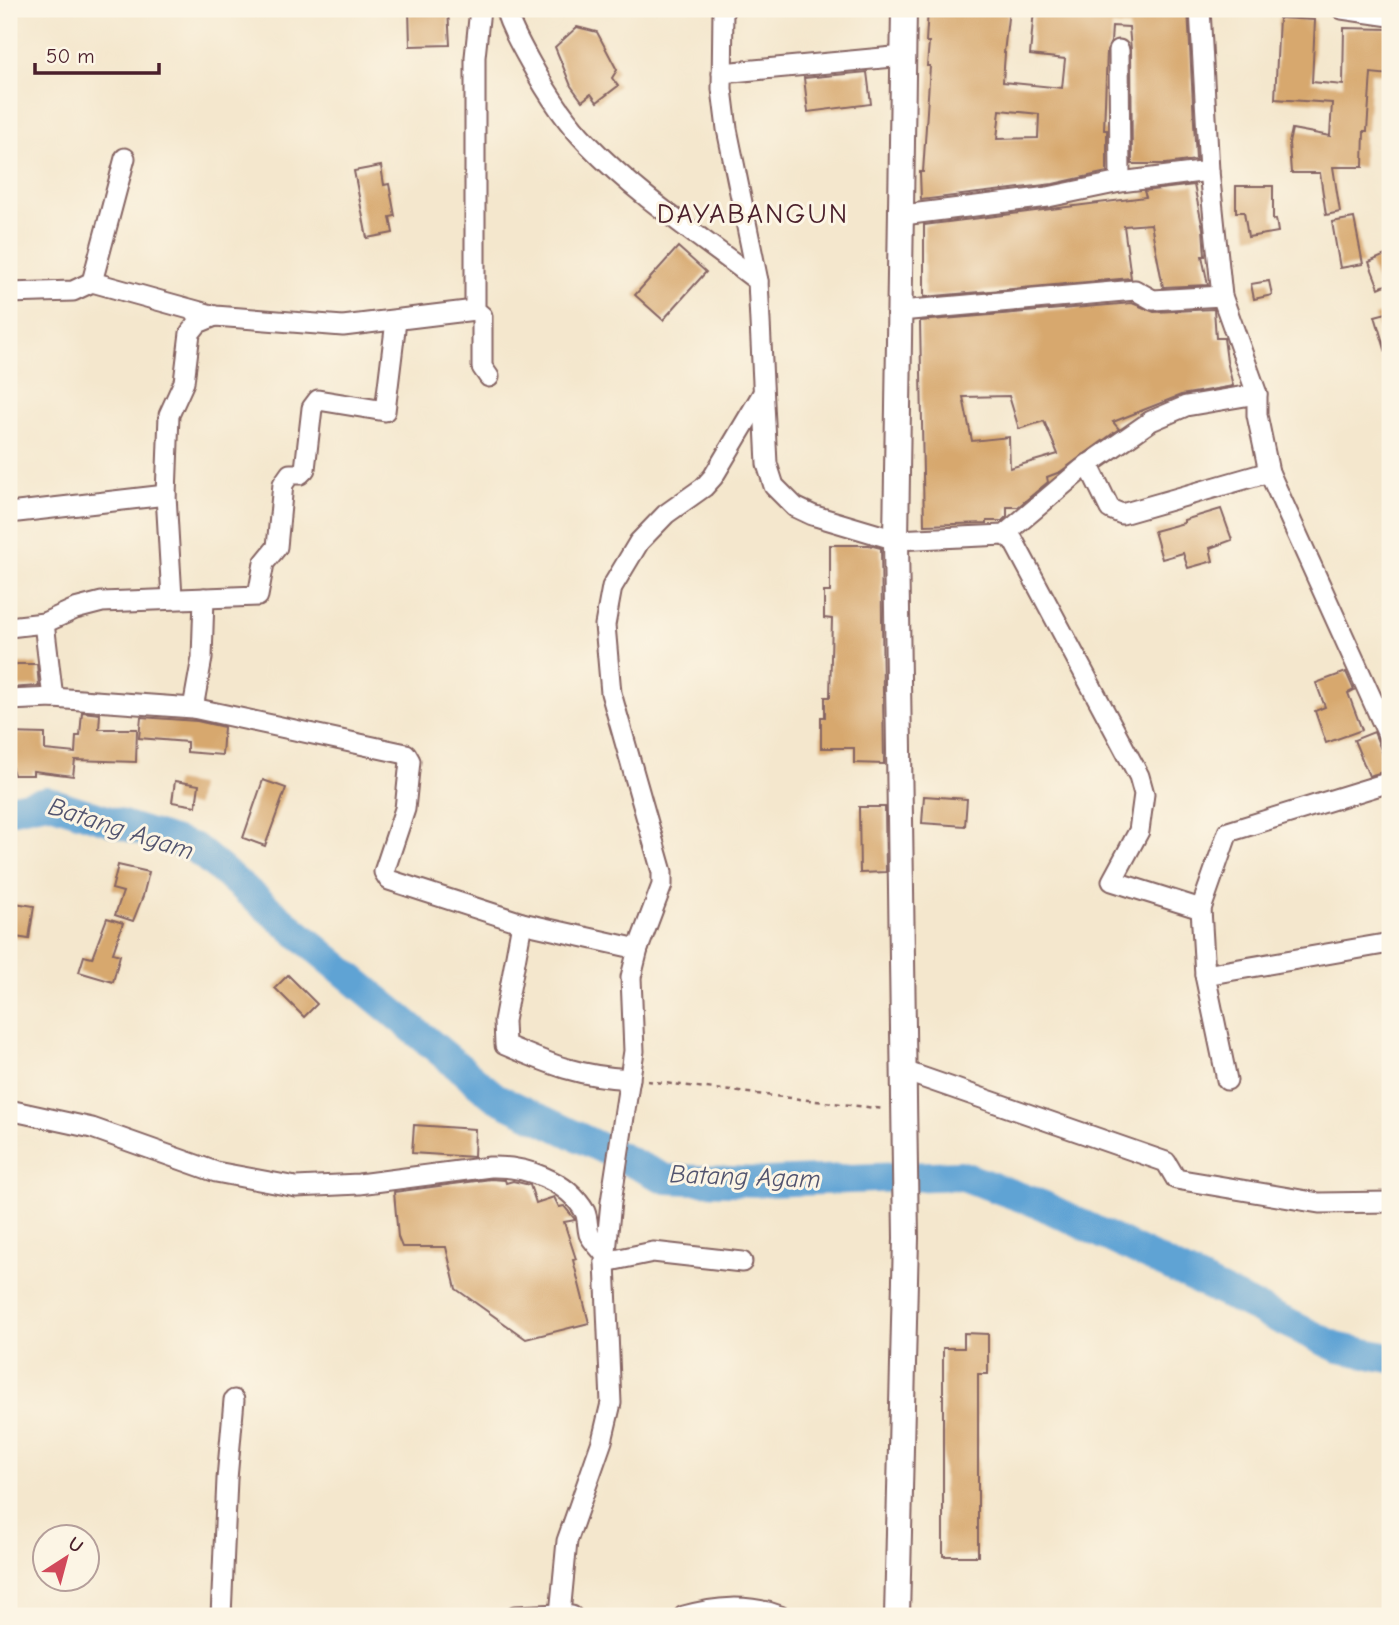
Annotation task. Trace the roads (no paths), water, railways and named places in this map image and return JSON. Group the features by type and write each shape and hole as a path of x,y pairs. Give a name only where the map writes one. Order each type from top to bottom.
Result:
{"main road":[{"path":"897,1616 906,1238 895,540 903,215 904,9"}],"street":[{"path":"475,310 475,57 480,9"},
{"path":"505,9 510,25 538,77 586,142 630,183 758,281"},
{"path":"723,9 722,89 727,129 758,281 767,464 774,486 795,507 811,515 895,540 1004,535 1013,540 1139,776 1144,794 1139,831 1112,881 1201,909"},
{"path":"1200,9 1209,171 1222,296 1257,394 1257,415 1269,472 1390,739"},
{"path":"1342,9 1390,16"},
{"path":"1119,50 1120,181"},
{"path":"722,73 904,56"},
{"path":"92,282 125,158"},
{"path":"903,215 1048,197 1120,181 1209,171"},
{"path":"9,293 73,291 92,282 215,316 343,326 475,310 482,316 482,367 489,377"},
{"path":"900,311 1136,290 1153,300 1222,296"},
{"path":"172,598 166,495 169,415 184,382 190,333 198,323 215,316"},
{"path":"9,627 44,623 75,609 102,602 258,596 264,563 277,547 283,484 290,474 300,474 305,470 312,408 318,400 385,411 396,320"},
{"path":"515,1616 566,1615 567,1541 602,1441 611,1403 605,1259 634,1051 631,977 638,949 662,885 662,872 611,693 605,625 612,587 639,542 666,514 705,487 713,477 763,393"},
{"path":"1004,535 1088,464 1138,428 1186,406 1257,394"},
{"path":"1088,464 1110,509 1122,514 1269,472"},
{"path":"9,513 166,495"},
{"path":"193,708 202,658 204,598"},
{"path":"44,623 53,698"},
{"path":"9,700 53,698 193,708 406,754 410,761 405,809 384,872 389,880 522,923 638,949"},
{"path":"1227,1080 1205,975 1201,909 1228,832 1390,782"},
{"path":"522,923 504,1021 505,1045 557,1067 595,1077 630,1079"},
{"path":"1205,975 1390,943"},
{"path":"904,1071 1166,1162 1176,1179 1319,1203 1390,1202"},
{"path":"9,1110 92,1128 216,1172 296,1187 359,1184 508,1166 553,1181 573,1195 587,1215 590,1235 605,1259"},
{"path":"605,1259 653,1252 742,1262"},
{"path":"221,1616 234,1400"},
{"path":"688,1616 714,1608 740,1607 765,1610 780,1616"}],"waterway":[{"name":"Batang Agam","path":"9,809 47,801 195,848 495,1097 666,1179 765,1182 960,1175 1042,1205 1339,1348 1390,1358"}],"district":[{"name":"DAYABANGUN","path":"753,214"}]}
